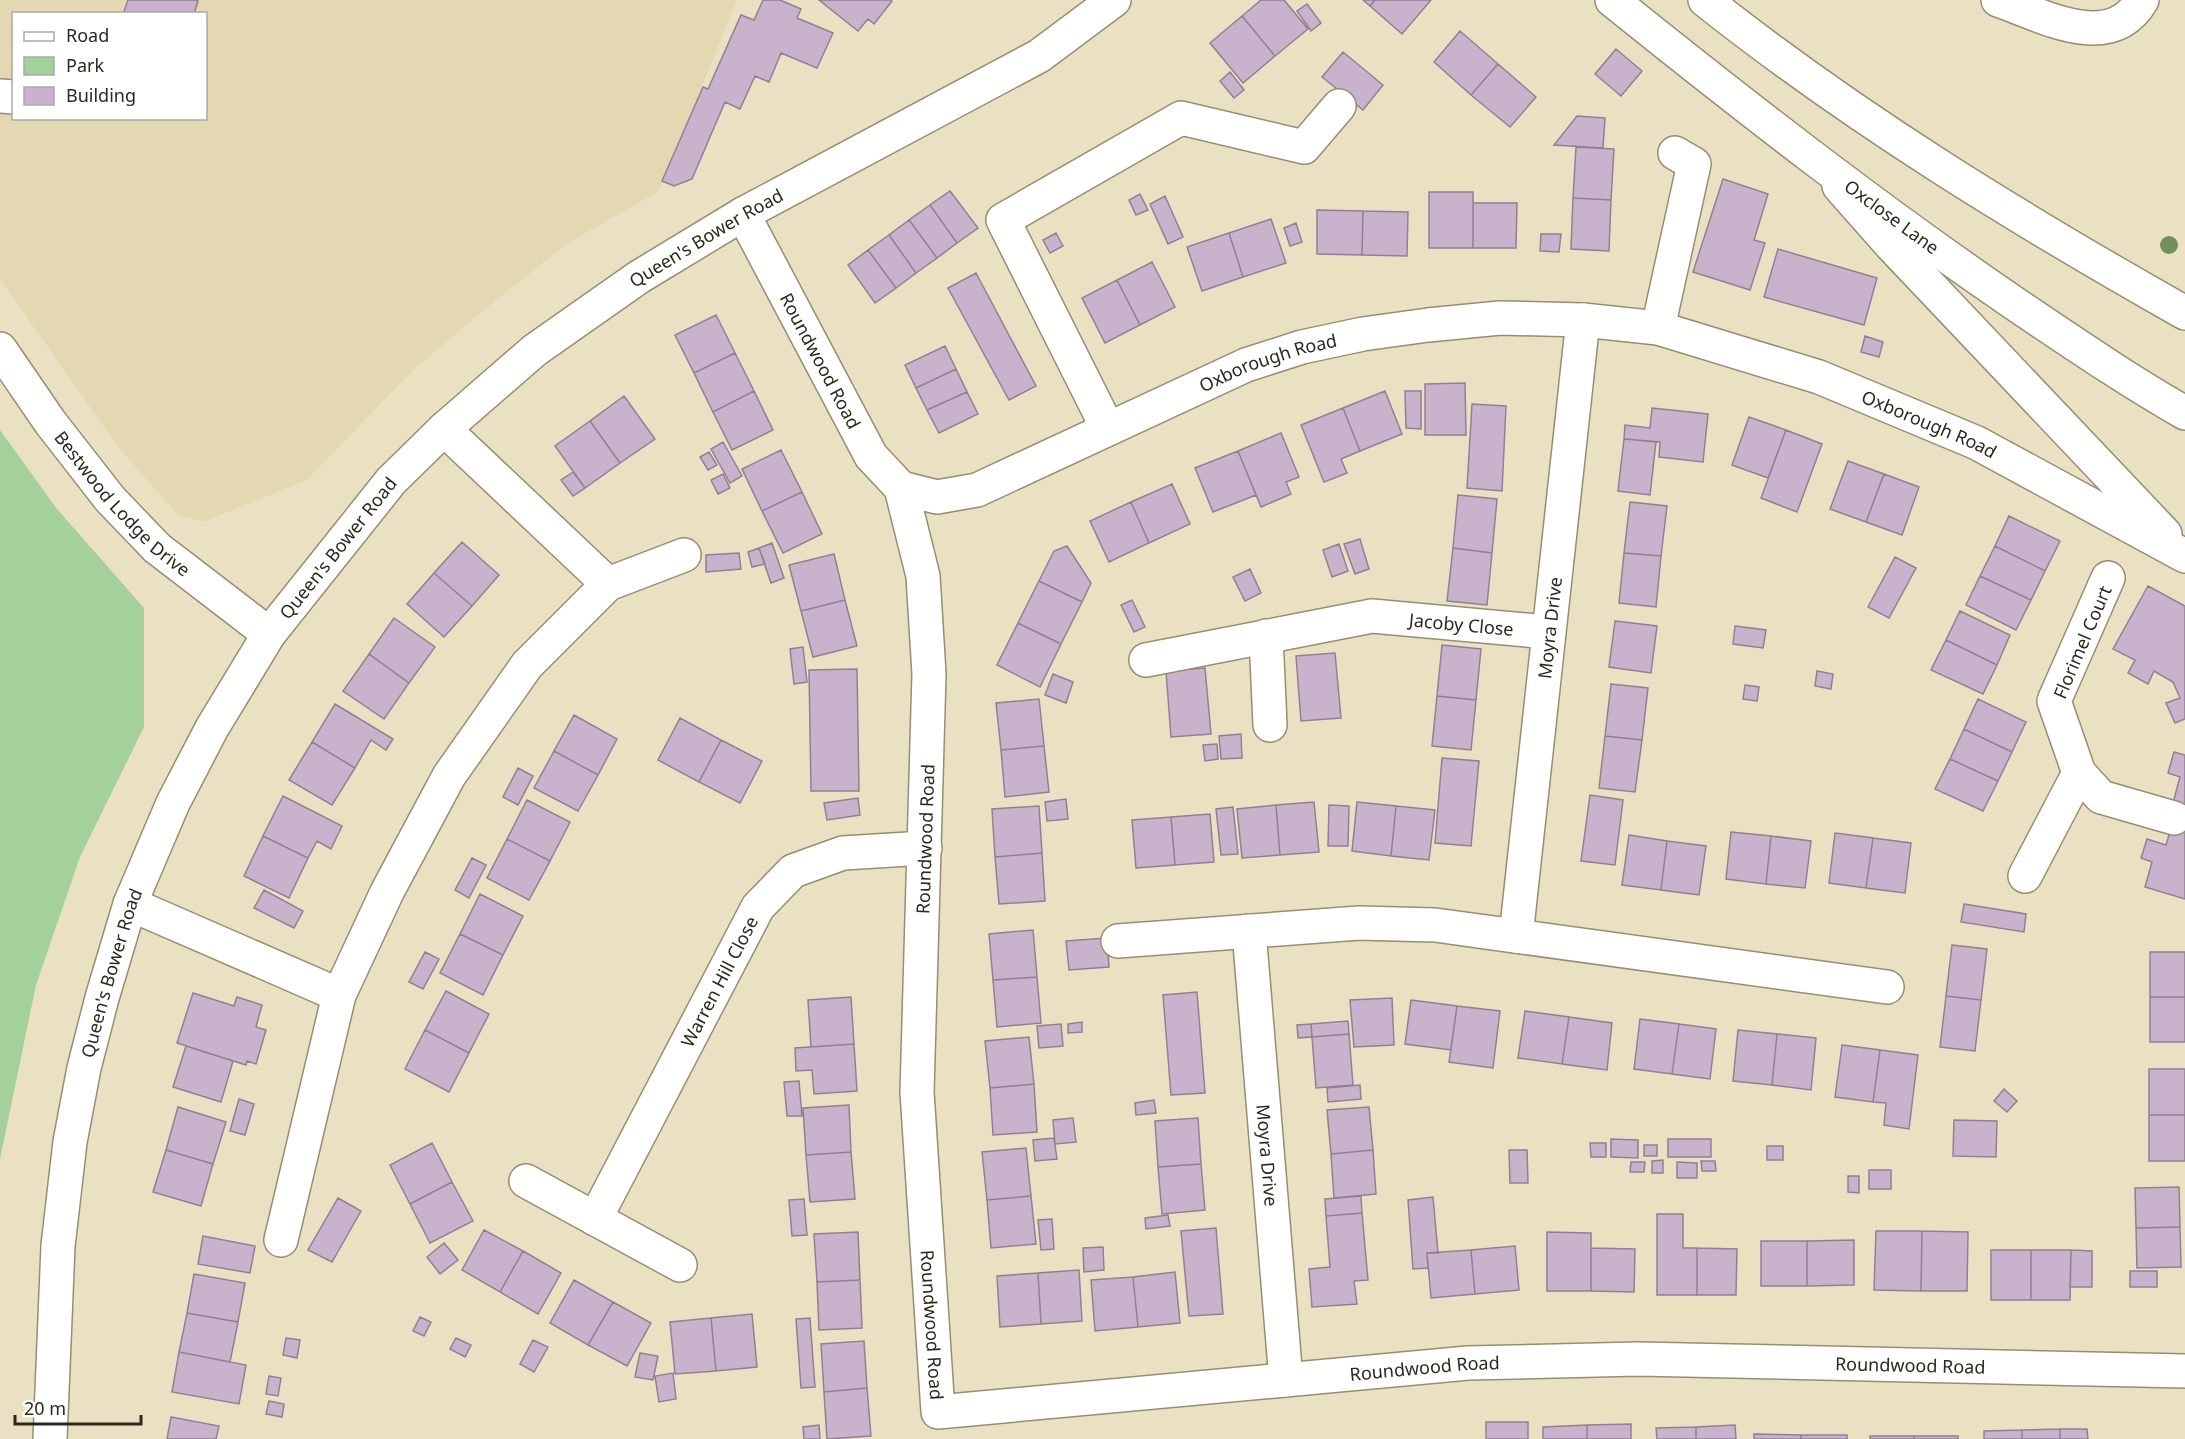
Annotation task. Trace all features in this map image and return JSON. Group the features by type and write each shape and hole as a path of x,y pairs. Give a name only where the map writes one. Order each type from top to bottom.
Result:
{"street":[{"name":"Queen's Bower Road","path":"50,1439 58,1246 70,1142 84,1068 102,998 130,904 173,803 212,728 269,634 390,481 444,429 535,350 639,277 743,214 1039,56 1114,0"},
{"name":"Oxclose Lane","path":"1612,0 1819,163 1961,268 2095,357 2185,413"},
{"path":"1705,0 1819,86 1912,148 2033,224 2185,313"},
{"path":"1998,0 2070,26 2092,29 2116,25 2134,14 2142,0"},
{"path":"1108,429 1003,220 1181,118 1304,147 1340,106"},
{"path":"1658,328 1694,164 1675,153"},
{"path":"1819,163 1892,246 2185,555"},
{"name":"Roundwood Road","path":"743,214 871,456 901,488 922,576 929,674 917,1092 938,1412 1468,1363 1638,1359 2185,1371"},
{"name":"Oxborough Road","path":"901,488 937,497 977,490 1246,364 1302,347 1363,334 1500,318 1583,320 1658,328 1819,377 1977,443 2185,555"},
{"name":"Moyra Drive","path":"1516,936 1583,320"},
{"name":"Bestwood Lodge Drive","path":"0,349 50,422 110,499 157,548 269,634"},
{"path":"444,429 608,584"},
{"path":"280,1240 339,995 387,892 449,776 527,664 608,584 684,555"},
{"name":"Florimel Court","path":"2108,578 2054,701 2079,773 2101,797 2174,818"},
{"name":"Jacoby Close","path":"1146,660 1372,616 1548,632"},
{"path":"1266,636 1270,726"},
{"path":"2025,876 2079,773"},
{"name":"Warren Hill Close","path":"595,1219 758,907 793,871 843,853 924,848"},
{"path":"130,904 339,995"},
{"path":"1118,941 1359,923 1435,925 1887,987"},
{"name":"Moyra Drive","path":"1249,932 1286,1380"},
{"path":"526,1181 680,1265"}],"shaded area":[{"path":"0,0 737,0 659,191 568,243 484,310 413,370 307,480 203,522 178,515 118,447 0,279"}],"green space":[{"path":"0,430 57,509 144,608 144,727 80,857 36,985 0,1159"}],"building":[{"path":"128,0 198,1 195,12 124,12"},
{"path":"763,0 780,0 801,9 797,18 833,33 817,68 781,53 769,82 755,76 740,109 725,102 692,179 674,186 662,181 703,87 708,89 741,15 754,20"},
{"path":"819,0 892,1 874,24 868,19 858,31"},
{"path":"1261,0 1284,0 1308,29 1275,56 1242,16"},
{"path":"1363,0 1375,0 1370,6"},
{"path":"1375,0 1431,0 1402,34 1370,6"},
{"path":"1307,4 1321,23 1311,31 1297,11"},
{"path":"1242,16 1275,56 1243,83 1210,43"},
{"path":"1460,31 1498,64 1471,95 1434,62"},
{"path":"1616,49 1642,71 1621,96 1595,74"},
{"path":"1343,52 1383,85 1363,110 1322,77"},
{"path":"1498,64 1536,97 1510,127 1471,95"},
{"path":"1230,72 1244,90 1234,98 1220,81"},
{"path":"1577,116 1605,118 1603,148 1554,145"},
{"path":"1576,147 1614,149 1611,200 1573,198"},
{"path":"1723,179 1768,194 1754,240 1765,243 1750,290 1693,272"},
{"path":"950,191 978,228 957,243 930,205"},
{"path":"1429,192 1473,192 1473,248 1429,248"},
{"path":"1140,194 1148,210 1136,215 1129,200"},
{"path":"1165,196 1183,237 1168,244 1150,204"},
{"path":"1573,198 1611,200 1609,251 1571,249"},
{"path":"1473,203 1517,203 1516,248 1473,248"},
{"path":"930,205 957,243 937,258 909,220"},
{"path":"1317,210 1363,211 1362,255 1317,254"},
{"path":"1363,211 1408,212 1407,256 1362,255"},
{"path":"1271,219 1286,263 1243,277 1229,233"},
{"path":"909,220 937,258 916,273 889,235"},
{"path":"1296,223 1302,242 1290,246 1284,228"},
{"path":"1056,233 1063,246 1050,253 1043,240"},
{"path":"1229,233 1243,277 1202,291 1187,247"},
{"path":"1541,234 1561,234 1559,252 1540,251"},
{"path":"889,235 916,273 896,288 868,250"},
{"path":"1778,249 1877,278 1864,325 1764,297"},
{"path":"868,250 896,288 875,303 848,265"},
{"path":"1152,262 1175,307 1140,325 1117,280"},
{"path":"976,273 1036,386 1009,400 948,288"},
{"path":"1117,280 1140,325 1105,343 1082,298"},
{"path":"716,315 735,353 694,373 675,335"},
{"path":"1865,336 1883,342 1879,357 1861,352"},
{"path":"945,346 956,369 916,388 905,365"},
{"path":"735,353 754,391 713,412 694,373"},
{"path":"956,369 967,392 927,410 916,388"},
{"path":"1465,383 1466,435 1425,435 1425,384"},
{"path":"754,391 773,430 732,450 713,412"},
{"path":"1385,391 1402,434 1360,451 1343,408"},
{"path":"1405,391 1421,391 1421,429 1406,428"},
{"path":"967,392 978,414 939,433 927,410"},
{"path":"624,396 655,439 620,463 590,421"},
{"path":"1472,404 1506,406 1502,491 1467,488"},
{"path":"1343,408 1360,451 1341,459 1347,473 1324,482 1301,425"},
{"path":"1652,408 1708,414 1703,462 1659,457 1660,442 1624,439 1625,425 1650,428"},
{"path":"1749,417 1786,430 1768,478 1732,465"},
{"path":"590,421 620,463 585,488 555,446"},
{"path":"1786,430 1822,444 1797,512 1761,498"},
{"path":"1281,433 1299,477 1286,482 1291,494 1261,507 1238,451"},
{"path":"1624,439 1656,442 1650,495 1618,491"},
{"path":"723,442 742,476 730,483 711,449"},
{"path":"781,450 802,492 762,511 742,469"},
{"path":"1238,451 1256,495 1213,512 1195,468"},
{"path":"709,452 717,465 708,470 700,457"},
{"path":"1848,461 1884,474 1866,522 1830,509"},
{"path":"573,472 585,488 573,496 561,480"},
{"path":"723,474 730,488 718,494 711,480"},
{"path":"1884,474 1919,487 1902,535 1866,522"},
{"path":"1172,484 1190,524 1149,543 1131,502"},
{"path":"802,492 822,534 783,553 762,511"},
{"path":"1458,495 1497,499 1492,553 1453,548"},
{"path":"1131,502 1149,543 1109,562 1090,521"},
{"path":"1630,502 1667,506 1661,556 1624,553"},
{"path":"2009,516 2060,541 2045,571 1995,546"},
{"path":"1360,539 1369,569 1355,574 1344,544"},
{"path":"462,542 499,575 472,606 434,573"},
{"path":"772,543 784,578 771,583 759,548"},
{"path":"1339,544 1348,571 1332,577 1323,550"},
{"path":"1067,546 1091,583 1082,602 1039,581 1054,551"},
{"path":"1995,546 2045,571 2031,600 1980,576"},
{"path":"759,548 765,564 752,567 748,552"},
{"path":"1453,548 1492,553 1487,605 1447,601"},
{"path":"739,553 741,569 706,572 706,555"},
{"path":"1624,553 1661,556 1656,607 1619,603"},
{"path":"834,554 845,600 801,611 789,565"},
{"path":"1895,557 1916,568 1889,618 1868,607"},
{"path":"1250,569 1261,593 1245,601 1233,577"},
{"path":"434,573 472,606 444,637 407,604"},
{"path":"1980,576 2031,600 2016,630 1966,605"},
{"path":"1039,581 1082,602 1061,644 1018,623"},
{"path":"2148,586 2185,606 2185,719 2175,723 2166,703 2180,698 2173,682 2154,671 2148,684 2128,673 2135,660 2113,649"},
{"path":"845,600 857,646 813,657 801,611"},
{"path":"1132,600 1145,627 1134,632 1121,605"},
{"path":"1960,611 2010,635 1997,665 1946,640"},
{"path":"394,618 435,647 409,683 369,654"},
{"path":"1615,621 1657,626 1651,673 1609,667"},
{"path":"1018,623 1061,644 1040,687 997,665"},
{"path":"1735,626 1766,630 1763,648 1733,644"},
{"path":"1946,640 1997,665 1983,694 1931,670"},
{"path":"1442,645 1481,649 1476,700 1437,696"},
{"path":"803,647 807,682 794,684 790,649"},
{"path":"1335,653 1341,718 1301,721 1296,656"},
{"path":"369,654 409,683 384,719 343,691"},
{"path":"1205,668 1211,734 1171,737 1166,671"},
{"path":"857,669 859,791 811,791 809,670"},
{"path":"1817,671 1833,674 1831,689 1815,686"},
{"path":"1053,674 1073,682 1066,703 1045,695"},
{"path":"1611,684 1648,688 1642,740 1605,736"},
{"path":"1745,685 1759,687 1757,701 1743,699"},
{"path":"1437,696 1476,700 1471,750 1432,746"},
{"path":"1039,699 1044,746 1001,750 996,703"},
{"path":"1978,699 2026,722 2012,752 1964,729"},
{"path":"335,704 393,739 386,750 371,740 355,768 312,742"},
{"path":"574,715 617,739 598,775 554,751"},
{"path":"680,718 721,740 699,782 658,760"},
{"path":"1964,729 2012,752 1998,781 1950,759"},
{"path":"1241,734 1242,758 1221,759 1219,736"},
{"path":"1605,736 1642,740 1635,792 1599,788"},
{"path":"721,740 762,761 740,803 699,782"},
{"path":"312,742 355,768 332,805 289,780"},
{"path":"1217,744 1218,759 1205,761 1203,745"},
{"path":"1044,746 1049,792 1005,797 1001,750"},
{"path":"554,751 598,775 578,811 534,788"},
{"path":"2174,752 2185,755 2185,899 2145,887 2152,862 2141,858 2147,839 2166,845 2178,804 2173,803 2180,777 2168,773"},
{"path":"1442,758 1479,761 1471,846 1435,843"},
{"path":"1950,759 1998,781 1983,811 1935,789"},
{"path":"518,768 533,776 518,805 503,797"},
{"path":"1590,795 1623,800 1615,865 1581,861"},
{"path":"283,796 342,826 331,849 317,841 308,858 263,836"},
{"path":"858,798 860,815 827,820 824,803"},
{"path":"1066,799 1068,819 1047,821 1045,802"},
{"path":"527,800 570,822 550,861 507,839"},
{"path":"1314,802 1319,852 1280,855 1276,805"},
{"path":"1357,802 1396,806 1391,856 1352,851"},
{"path":"1276,805 1280,855 1242,858 1237,809"},
{"path":"1329,805 1349,806 1348,846 1328,846"},
{"path":"1039,806 1042,853 995,857 992,809"},
{"path":"1396,806 1435,810 1429,860 1391,856"},
{"path":"1233,807 1238,854 1221,855 1216,809"},
{"path":"1210,814 1214,862 1175,865 1171,817"},
{"path":"1171,817 1175,865 1136,868 1132,820"},
{"path":"1731,832 1771,836 1766,884 1726,879"},
{"path":"1835,833 1873,838 1866,888 1829,883"},
{"path":"1629,835 1667,841 1661,890 1622,885"},
{"path":"263,836 308,858 289,898 244,876"},
{"path":"1771,836 1811,841 1805,888 1766,884"},
{"path":"1873,838 1911,843 1905,893 1866,888"},
{"path":"507,839 550,861 529,900 487,878"},
{"path":"1667,841 1706,846 1699,895 1661,890"},
{"path":"1042,853 1045,901 999,904 995,857"},
{"path":"472,858 486,865 469,898 455,890"},
{"path":"264,890 303,911 294,928 254,908"},
{"path":"480,894 523,916 503,955 460,934"},
{"path":"1964,904 2026,914 2024,932 1961,922"},
{"path":"1033,930 1037,977 993,980 989,934"},
{"path":"460,934 503,955 483,995 440,973"},
{"path":"1107,938 1109,967 1069,970 1066,941"},
{"path":"1952,945 1987,949 1981,1000 1946,996"},
{"path":"425,952 439,959 423,989 409,982"},
{"path":"2150,952 2185,952 2185,997 2150,997"},
{"path":"1037,977 1041,1023 997,1027 993,980"},
{"path":"446,991 489,1014 469,1053 425,1030"},
{"path":"1197,992 1205,1093 1171,1095 1163,995"},
{"path":"193,993 234,1006 237,997 262,1005 256,1027 266,1030 256,1064 247,1061 246,1065 177,1043"},
{"path":"1946,996 1981,1000 1975,1051 1940,1047"},
{"path":"851,997 854,1044 811,1047 808,1000"},
{"path":"2150,997 2185,997 2185,1042 2150,1042"},
{"path":"1392,998 1394,1045 1354,1047 1350,1000"},
{"path":"1411,1000 1457,1006 1451,1050 1405,1044"},
{"path":"1457,1006 1500,1011 1493,1068 1449,1062"},
{"path":"1525,1011 1569,1017 1562,1064 1518,1058"},
{"path":"1569,1017 1612,1023 1607,1070 1562,1064"},
{"path":"1640,1019 1679,1024 1672,1074 1634,1069"},
{"path":"1348,1021 1349,1034 1312,1037 1311,1024"},
{"path":"1082,1022 1082,1032 1068,1033 1068,1024"},
{"path":"1061,1024 1063,1046 1039,1048 1037,1026"},
{"path":"1311,1024 1312,1037 1298,1038 1297,1025"},
{"path":"1679,1024 1716,1029 1710,1079 1672,1074"},
{"path":"425,1030 469,1053 449,1092 405,1069"},
{"path":"1738,1030 1777,1034 1772,1085 1733,1081"},
{"path":"1349,1034 1353,1085 1316,1088 1312,1037"},
{"path":"1777,1034 1816,1038 1811,1090 1772,1085"},
{"path":"1029,1037 1034,1084 990,1088 985,1041"},
{"path":"854,1044 857,1091 814,1094 812,1070 796,1071 795,1048"},
{"path":"1842,1045 1880,1050 1873,1102 1835,1097"},
{"path":"186,1046 233,1061 221,1102 173,1087"},
{"path":"1880,1050 1918,1055 1909,1129 1884,1125 1886,1103 1873,1102"},
{"path":"2149,1069 2185,1069 2185,1115 2149,1115"},
{"path":"799,1081 802,1116 787,1116 784,1082"},
{"path":"1034,1084 1037,1132 993,1135 990,1088"},
{"path":"1360,1085 1361,1099 1328,1102 1327,1088"},
{"path":"2004,1089 2017,1101 2007,1112 1994,1101"},
{"path":"239,1099 254,1104 245,1135 230,1131"},
{"path":"1154,1100 1156,1113 1136,1115 1135,1103"},
{"path":"849,1105 851,1152 806,1155 803,1108"},
{"path":"178,1107 226,1122 213,1164 166,1150"},
{"path":"1369,1107 1373,1150 1331,1154 1327,1110"},
{"path":"2149,1115 2185,1115 2185,1161 2149,1161"},
{"path":"1073,1118 1076,1142 1055,1144 1053,1120"},
{"path":"1198,1118 1201,1164 1158,1167 1155,1121"},
{"path":"1954,1120 1997,1121 1996,1157 1953,1156"},
{"path":"1054,1138 1057,1159 1035,1161 1033,1140"},
{"path":"1611,1139 1638,1140 1638,1158 1611,1157"},
{"path":"1668,1139 1711,1139 1711,1157 1668,1157"},
{"path":"432,1143 452,1182 410,1204 390,1165"},
{"path":"1590,1143 1606,1143 1606,1157 1591,1157"},
{"path":"1644,1145 1657,1145 1657,1156 1644,1156"},
{"path":"1767,1146 1783,1146 1783,1160 1767,1160"},
{"path":"1026,1148 1031,1196 987,1200 982,1152"},
{"path":"166,1150 213,1164 201,1206 153,1192"},
{"path":"1373,1150 1376,1194 1334,1198 1331,1154"},
{"path":"1509,1150 1527,1150 1528,1183 1510,1183"},
{"path":"851,1152 855,1199 810,1202 806,1155"},
{"path":"1663,1160 1663,1173 1652,1173 1652,1161"},
{"path":"1701,1161 1715,1161 1716,1171 1702,1171"},
{"path":"1631,1162 1645,1162 1644,1172 1630,1172"},
{"path":"1677,1162 1697,1163 1697,1178 1677,1178"},
{"path":"1201,1164 1205,1210 1162,1214 1158,1167"},
{"path":"1869,1170 1891,1170 1891,1189 1869,1189"},
{"path":"1848,1176 1859,1176 1859,1193 1848,1192"},
{"path":"452,1182 473,1221 430,1243 410,1204"},
{"path":"2179,1187 2180,1227 2136,1228 2135,1188"},
{"path":"1031,1196 1036,1244 991,1248 987,1200"},
{"path":"1361,1196 1362,1213 1326,1216 1325,1199"},
{"path":"1433,1197 1438,1253 1427,1253 1428,1268 1413,1269 1408,1200"},
{"path":"338,1198 361,1211 332,1262 308,1250"},
{"path":"804,1199 807,1235 792,1236 789,1200"},
{"path":"1362,1213 1368,1280 1354,1281 1357,1304 1312,1307 1309,1269 1330,1267 1326,1216"},
{"path":"1657,1214 1683,1214 1683,1248 1697,1248 1697,1295 1657,1295"},
{"path":"1168,1215 1170,1226 1146,1229 1145,1218"},
{"path":"1052,1219 1054,1249 1041,1250 1038,1220"},
{"path":"2180,1227 2181,1267 2137,1268 2136,1228"},
{"path":"1216,1228 1223,1314 1189,1316 1181,1231"},
{"path":"484,1230 523,1251 500,1292 462,1270"},
{"path":"1876,1231 1922,1231 1921,1291 1874,1290"},
{"path":"1922,1231 1968,1232 1967,1291 1921,1291"},
{"path":"858,1232 860,1280 817,1282 814,1234"},
{"path":"1547,1232 1591,1233 1591,1291 1547,1291"},
{"path":"203,1236 255,1246 250,1273 198,1264"},
{"path":"1854,1240 1854,1285 1807,1286 1807,1241"},
{"path":"1761,1241 1807,1241 1807,1286 1761,1286"},
{"path":"444,1243 458,1260 440,1274 427,1257"},
{"path":"1515,1246 1519,1290 1475,1294 1471,1250"},
{"path":"1103,1247 1104,1270 1084,1272 1083,1248"},
{"path":"1591,1248 1635,1249 1634,1292 1591,1291"},
{"path":"1697,1248 1737,1249 1736,1295 1697,1295"},
{"path":"1471,1250 1475,1294 1431,1298 1427,1253"},
{"path":"1991,1250 2031,1250 2031,1300 1991,1300"},
{"path":"2031,1250 2071,1250 2070,1300 2031,1300"},
{"path":"2071,1250 2092,1251 2092,1287 2070,1287"},
{"path":"523,1251 561,1273 538,1314 500,1292"},
{"path":"1079,1270 1082,1321 1041,1324 1038,1273"},
{"path":"2130,1271 2157,1271 2157,1287 2130,1287"},
{"path":"1175,1272 1180,1323 1138,1327 1133,1277"},
{"path":"1038,1273 1041,1324 1000,1327 997,1276"},
{"path":"194,1274 245,1283 238,1322 187,1313"},
{"path":"1133,1277 1138,1327 1095,1331 1091,1280"},
{"path":"574,1280 613,1302 588,1345 550,1323"},
{"path":"860,1280 862,1328 819,1330 817,1282"},
{"path":"613,1302 651,1323 627,1366 588,1345"},
{"path":"187,1313 238,1322 230,1362 179,1352"},
{"path":"752,1314 757,1367 716,1371 711,1318"},
{"path":"420,1317 431,1322 424,1336 413,1331"},
{"path":"711,1318 716,1371 675,1374 670,1322"},
{"path":"810,1318 815,1387 801,1388 796,1319"},
{"path":"286,1338 300,1340 297,1358 283,1355"},
{"path":"456,1338 471,1345 465,1357 450,1349"},
{"path":"533,1340 548,1347 534,1372 520,1364"},
{"path":"864,1341 867,1388 824,1392 821,1344"},
{"path":"179,1352 246,1365 239,1404 172,1392"},
{"path":"640,1353 658,1356 653,1380 635,1377"},
{"path":"673,1373 676,1399 659,1402 655,1376"},
{"path":"269,1376 281,1378 278,1396 266,1394"},
{"path":"867,1388 871,1436 827,1439 824,1392"},
{"path":"269,1401 284,1404 282,1417 266,1414"},
{"path":"171,1417 219,1426 216,1439 167,1439"},
{"path":"1486,1422 1528,1422 1528,1439 1486,1439"},
{"path":"1631,1424 1631,1439 1587,1439 1587,1425"},
{"path":"819,1425 820,1439 804,1439 803,1427"},
{"path":"1587,1425 1587,1439 1543,1439 1543,1427"},
{"path":"1735,1425 1736,1439 1696,1439 1696,1427"},
{"path":"1696,1427 1696,1439 1657,1439 1656,1428"},
{"path":"2060,1429 2087,1429 2088,1439 2060,1439"},
{"path":"2060,1429 2060,1439 2022,1439 2022,1430"},
{"path":"2022,1430 2022,1439 1984,1439 1984,1431"},
{"path":"1754,1434 1801,1435 1801,1439 1754,1439"},
{"path":"1801,1435 1847,1435 1847,1439 1801,1439"},
{"path":"1870,1436 1914,1436 1914,1439 1870,1439"},
{"path":"1914,1436 1958,1436 1958,1439 1914,1439"}]}
